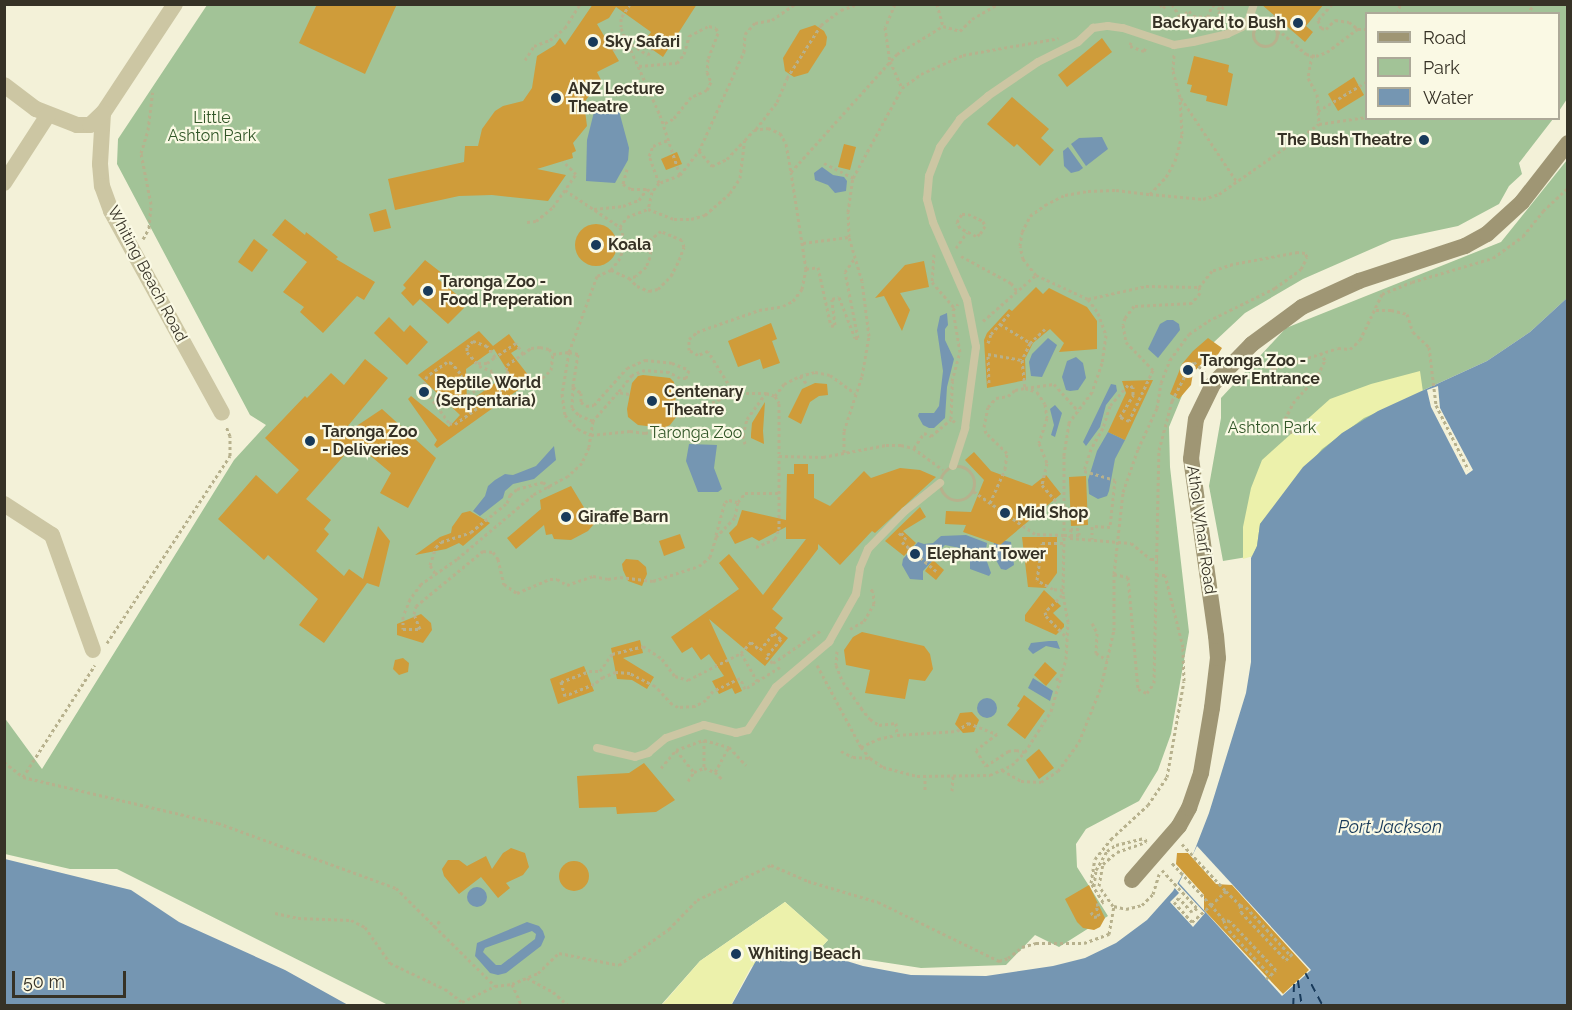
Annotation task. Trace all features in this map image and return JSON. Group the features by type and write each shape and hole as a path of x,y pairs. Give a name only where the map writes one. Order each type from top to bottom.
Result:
{"main road":[{"name":"Athol Wharf Road","path":"1132,880 1179,826 1189,808 1202,773 1218,658 1191,459 1196,419 1213,384 1252,344 1302,307 1359,281 1454,250 1487,234 1522,202 1568,143"}],"street":[{"path":"4,85 36,109 48,115 77,125 90,124 103,113 175,4"},
{"name":"Whiting Beach Road","path":"103,113 100,164 102,186 111,211 222,413"},
{"path":"4,183 48,115"},
{"path":"4,504 52,535 98,650"}],"lane":[{"path":"953,466 965,428 976,347 967,300 942,242 927,199 929,176 940,147 960,119 988,96 1038,62 1078,42 1093,28 1108,26 1174,45 1227,34 1242,27 1249,18 1254,4"},
{"path":"597,748 635,757 648,753 666,738 704,725 736,733 747,730 756,720 765,699 829,642 847,614 860,582 860,568 868,549 905,511 940,483"}],"path":[{"path":"525,60 534,46 550,40 565,28 580,4"},
{"path":"630,4 621,18 621,28 663,124 680,175"},
{"path":"648,209 652,192 659,183 680,175 699,151 744,52 745,34 755,23 772,20 795,4"},
{"path":"699,151 712,166 727,159 777,102 787,78 821,25 841,10 858,4"},
{"path":"895,4 885,27 890,61 902,88"},
{"path":"937,4 943,26"},
{"path":"943,26 960,32 972,19 998,4"},
{"path":"1160,4 1163,8 1169,4 1180,17 1189,11 1193,16 1208,17 1212,5 1223,10"},
{"path":"1212,24 1225,4"},
{"path":"1332,4 1318,20 1321,28 1326,28 1335,20 1349,22 1358,28 1365,29"},
{"path":"1529,11 1535,4"},
{"path":"1275,15 1269,22 1256,25 1253,33 1254,41 1261,46 1269,46 1276,40 1277,32"},
{"path":"1269,22 1277,32 1282,33 1306,54 1312,55 1327,52 1358,28"},
{"path":"639,66 677,63 684,54 689,36 709,26 716,28 718,33 708,59 707,72 711,82 707,90 691,97 673,119 663,124"},
{"path":"791,172 890,61 943,26"},
{"path":"844,453 844,431 862,376 869,336 862,281 849,237 848,212 853,178 902,88 921,74 963,56 1058,38 1078,42"},
{"path":"627,41 648,55 652,49"},
{"path":"613,50 627,41"},
{"path":"1312,55 1308,78 1317,94 1319,124"},
{"path":"1150,194 1166,177 1175,161 1182,134 1180,97 1173,70"},
{"path":"1318,111 1365,83"},
{"path":"135,255 149,228 151,204 141,153 148,130 153,92"},
{"path":"1180,97 1237,182"},
{"path":"812,655 861,747 870,758 883,767 925,776 990,776 1012,765 1025,752 1042,727 1051,711 1061,682 1068,622 1063,592 1064,456 1070,423 1092,392 1102,363 1106,335 1098,313 1088,299 1036,275 1023,259 1020,246 1022,232 1030,216 1045,204 1065,195 1088,191 1116,190 1203,199 1219,194 1319,124 1365,117"},
{"path":"734,393 708,351 698,355 689,350 689,339 698,332 711,327 793,301 802,289 806,268 786,144 780,133 768,128 754,130"},
{"path":"659,183 649,156 653,146 668,140"},
{"path":"620,228 627,217 648,209 674,219 691,219 705,214 730,193 740,178 745,140"},
{"path":"527,222 536,221 553,207 576,174 563,161"},
{"path":"824,163 853,178"},
{"path":"627,170 623,176 623,183 631,189 647,189 652,192"},
{"path":"1252,362 1274,369 1338,348 1350,349 1355,345 1376,310 1382,294 1493,258 1505,251 1568,188"},
{"path":"592,209 623,206 639,200 647,189"},
{"path":"565,190 620,228 625,241 620,258 611,270 597,276 569,352 562,394 565,415 578,429 591,435 630,431 645,433 659,429"},
{"path":"962,214 968,214 982,221 985,226 976,236 967,232 957,222 962,214"},
{"path":"611,270 629,278 643,289 649,291 658,289 671,276 679,260 684,247 682,240 661,231 651,239 650,257 646,267 636,276 629,278"},
{"path":"951,251 959,246 967,232"},
{"path":"803,243 849,237"},
{"path":"913,448 924,433 931,436 951,419 952,381 960,352 954,307 932,282 933,257 942,242"},
{"path":"1002,770 1010,777 1031,783 1041,782 1058,771 1079,742 1101,687 1114,630 1114,574 1123,492 1138,449 1157,408 1161,383 1170,360 1189,334 1208,321 1275,288 1301,269 1307,257 1305,253 1298,252 1233,264 1212,271 1198,287 1146,286 1088,299"},
{"path":"961,256 1011,283 1017,291"},
{"path":"806,268 818,267 831,326 836,326 832,299 839,297 855,338 858,338 845,272 854,259"},
{"path":"981,323 1036,275"},
{"path":"1092,539 1092,526 1110,527 1115,480 1084,471 1091,449 1103,429 1110,406 1128,385 1133,387 1133,395 1126,402 1120,419 1129,421 1153,370 1126,342 1123,325 1125,318 1134,306 1140,304 1165,307 1197,301 1200,293 1198,287"},
{"path":"954,307 967,300"},
{"path":"1376,310 1391,310 1407,314 1413,332 1429,347 1436,405 1468,470"},
{"path":"989,384 988,341 1010,313"},
{"path":"1000,324 1030,343"},
{"path":"1025,388 1022,360 1030,343 1045,329"},
{"path":"495,357 487,346 473,341 467,347 467,352 478,363 492,371 494,376 484,387 464,397 458,389 462,378 452,363 447,362 427,376 424,383 426,391 449,423 454,424 511,384 512,378 506,370 507,365 531,348 540,347 549,349 553,354 551,370 538,382"},
{"path":"478,363 487,363 516,343 524,354"},
{"path":"553,354 569,352 579,354 572,408 579,415 593,421"},
{"path":"1292,433 1285,419 1293,403 1318,375 1325,360 1322,353"},
{"path":"988,354 1022,360"},
{"path":"573,387 581,393 580,402 586,406 594,405 627,368 645,360 672,363 689,370 686,378 680,378 669,372 645,370 632,375 593,421 582,464 550,488 533,495 457,559 421,584 410,599 402,616 403,628 420,628 414,614 423,598 483,551 493,552 498,559 504,584 518,593 550,579 557,579 567,585 593,576 653,581 699,566 710,556 725,502 729,500 738,502"},
{"path":"1114,574 1128,577 1138,689 1147,693 1154,683 1158,559 1157,473 1165,424 1172,401 1194,362 1207,374"},
{"path":"775,396 784,384 815,372 830,375 855,394"},
{"path":"800,376 807,384"},
{"path":"990,503 1005,469 1007,453 986,433 984,427 988,407 996,398 1008,396 1015,390 1054,384 1078,411"},
{"path":"1025,388 1037,392 1045,404 1047,418 1039,443 1047,464 1042,484 1064,510"},
{"path":"618,392 629,394"},
{"path":"679,417 734,393 766,393 775,396 779,403 779,529 775,539 756,547"},
{"path":"745,444 743,435 747,419 766,393"},
{"path":"1133,395 1140,398"},
{"path":"98,650 230,456 230,436 222,413"},
{"path":"951,419 965,428"},
{"path":"779,456 823,457 886,445 913,448 944,471"},
{"path":"953,466 969,470 975,480 973,491 959,500"},
{"path":"435,573 430,565 436,547 441,542 471,532 507,503 510,495 517,489 543,482 550,488"},
{"path":"973,491 1035,534 1070,535 1070,538 1131,543 1151,559 1158,559"},
{"path":"716,537 735,517 738,502 745,493 778,493"},
{"path":"896,539 901,533 906,537 902,542 936,571"},
{"path":"1063,592 1037,580 1042,543 1064,543"},
{"path":"1091,912 1094,917 1099,916 1096,905 1103,902 1094,886 1091,872 1102,848 1144,810 1167,777 1184,681 1183,647 1165,575 1157,575"},
{"path":"847,631 864,621 874,604 873,591 860,582"},
{"path":"1063,592 1046,612 1046,616 1067,638"},
{"path":"1092,623 1096,633 1096,653 1107,660"},
{"path":"783,665 745,688 740,678 713,691 706,700 695,706 678,707 672,704 655,686 630,673 616,672 565,696 561,682 589,671 600,671 612,654 643,646 662,658 675,676 688,680 741,653 751,642 760,650 774,633 781,639 766,657 773,663 805,643 824,625"},
{"path":"837,646 836,665 843,682 870,719 879,724 896,723 897,735"},
{"path":"741,653 757,681"},
{"path":"23,777 91,673"},
{"path":"1056,678 1061,682"},
{"path":"861,747 878,739 897,735 957,731 968,723 997,734 976,750 986,766 1008,752 1016,750 1025,752"},
{"path":"1038,724 1042,727"},
{"path":"704,740 704,768"},
{"path":"661,768 676,750 704,740 729,747 746,765"},
{"path":"715,772 729,747"},
{"path":"676,750 694,772"},
{"path":"841,751 853,757 870,758"},
{"path":"4,762 23,777 186,814 317,857 396,888 495,986"},
{"path":"688,781 694,772 704,768 715,772 722,779"},
{"path":"925,776 925,790"},
{"path":"952,791 953,776"},
{"path":"275,913 298,918 351,920 365,927 390,963 445,989 462,1002 495,986 512,984 538,973 559,953 620,965 669,929 697,900 771,866 808,881 878,902 999,961 1008,958 1022,947 1036,943 1099,940 1109,934 1114,906 1099,886 1103,864 1117,852 1146,842 1145,838 1116,846 1107,851 1096,870 1094,886"},
{"path":"1182,844 1240,905 1246,907 1291,956"},
{"path":"1171,862 1270,975"},
{"path":"1114,906 1135,908 1147,902 1153,894 1161,868"},
{"path":"1165,872 1197,908 1192,912 1179,898 1174,902 1192,922 1226,891"},
{"path":"1240,905 1241,912 1286,960 1294,952"},
{"path":"1224,920 1230,921 1276,970 1266,979"},
{"path":"433,927 440,921"},
{"path":"527,978 553,992 569,1005"},
{"path":"512,984 522,1005"}],"green space":[{"name":"Taronga Zoo","path":"207,5 1567,5 1567,99 1560,110 1560,12 1365,12 1365,120 1552,120 1519,163 1522,174 1509,186 1499,204 1458,226 1392,240 1303,279 1245,313 1198,357 1169,427 1170,467 1189,632 1171,734 1158,770 1139,801 1086,829 1076,844 1077,867 1108,916 1059,947 1035,935 1006,965 921,968 817,952 828,940 785,902 700,961 661,1005 388,1005 117,869 70,869 5,854 4,717 42,769 234,460 266,425 250,415 117,164 118,139"},
{"name":"Ashton Park","path":"1567,160 1567,298 1530,332 1487,361 1393,404 1286,486 1253,556 1223,561 1209,486 1221,418 1221,398 1286,328 1501,242"}],"sand":[{"path":"1420,371 1423,392 1364,418 1322,449 1260,524 1253,556 1243,559 1243,527 1251,488 1262,460 1330,399 1371,384"},
{"name":"Whiting Beach","path":"785,902 828,940 817,952 790,948 751,967 731,1005 661,1006 700,961"}],"water":[{"path":"608,103 619,111 629,148 628,160 615,183 586,181 587,140 595,108"},
{"path":"1102,137 1108,149 1086,166 1071,144 1079,138"},
{"path":"1068,147 1083,168 1079,171 1071,173 1064,166 1063,151"},
{"path":"822,167 833,175 844,177 847,181 846,191 835,193 828,185 815,180 814,173"},
{"name":"Port Jackson","path":"1567,298 1567,1005 731,1006 758,957 767,950 778,947 817,952 863,966 911,975 986,976 1053,966 1085,958 1116,943 1147,920 1173,891 1190,862 1209,813 1246,693 1251,662 1251,558 1257,546 1260,524 1303,467 1342,433 1378,411 1487,361 1530,332"},
{"path":"947,313 948,325 945,329 945,340 954,359 947,387 945,418 934,428 929,428 923,425 918,416 919,413 934,413 939,406 943,371 937,330 940,316"},
{"path":"1173,320 1179,324 1180,330 1158,358 1148,349 1160,324"},
{"path":"1048,338 1057,345 1042,377 1031,376 1029,362 1032,354"},
{"path":"1076,357 1083,363 1086,378 1078,390 1070,391 1066,390 1062,377 1067,361"},
{"path":"1111,384 1116,385 1117,391 1106,405 1100,427 1086,446 1083,442"},
{"path":"1055,405 1062,413 1055,437 1051,435 1054,425 1050,409"},
{"path":"1108,432 1125,440 1115,459 1107,496 1098,499 1089,494 1088,480 1097,451"},
{"path":"689,444 717,445 714,468 722,489 718,492 698,492 686,461"},
{"path":"554,446 556,460 534,479 513,484 505,491 503,498 480,516 473,511 485,496 488,486 495,480 505,474 513,475 536,466"},
{"path":"966,535 987,543 985,556 991,573 989,576 970,569 970,555 960,548 945,545 941,549 950,556 948,561 934,559 923,571 923,580 910,579 902,565 903,559 918,542 933,543 941,536"},
{"path":"995,539 1011,542 1014,565 1006,570 1001,569 992,553"},
{"path":"1057,641 1060,649 1046,646 1033,654 1028,649 1031,643"},
{"path":"1033,678 1053,691 1050,701 1028,688"},
{"path":"987,698 994,701 997,708 994,715 987,718 980,715 977,708 980,701"},
{"path":"5,859 131,890 179,922 285,970 348,1005 5,1005"},
{"path":"477,887 484,890 487,897 484,904 477,907 470,904 467,897 470,890"},
{"path":"527,922 539,926 545,937 541,946 506,973 498,975 490,973 475,956 477,943","holes":["532,931 536,934 535,939 501,965 496,965 483,952 485,948"]}],"pier":[{"path":"1438,386 1440,408 1473,470 1466,475 1431,407 1427,390"},
{"path":"1197,846 1311,970 1282,996 1179,883"},
{"path":"1176,882 1205,913 1193,927 1170,902 1179,893 1173,886"}],"building":[{"path":"317,4 397,4 365,74 299,43"},
{"path":"593,4 697,4 663,57 643,43 651,32 616,7 609,18 597,24 619,61 597,72 601,80 592,87 593,90 584,103 587,126 573,143 576,151 572,153 573,158 537,169 566,175 548,201 492,195 459,196 395,210 388,179 464,162 465,146 478,146 482,129 495,111 503,106 523,101 532,88 537,56 555,45 560,38 565,45"},
{"name":"Backyard to Bush","path":"1261,4 1324,4 1306,26 1313,32 1305,42"},
{"path":"815,25 824,31 827,37 826,45 808,73 794,77 785,71 783,58 800,30"},
{"path":"1102,38 1112,52 1067,87 1058,75"},
{"path":"1194,56 1229,65 1228,72 1233,74 1227,106 1206,101 1207,96 1190,92 1192,85 1187,84"},
{"path":"1354,77 1364,95 1338,111 1328,94"},
{"path":"1012,97 1049,129 1041,138 1054,150 1040,166 1017,144 1014,147 987,124"},
{"path":"844,144 856,147 850,170 838,167"},
{"path":"677,152 682,164 666,170 661,159"},
{"path":"386,209 391,228 374,232 369,214"},
{"path":"285,219 338,257 336,259 375,282 364,300 357,296 323,333 300,312 304,307 283,292 307,262 272,235"},
{"name":"Koala","path":"596,224 611,230 617,245 611,260 596,266 581,260 575,245 581,230"},
{"path":"254,239 268,250 252,272 238,262"},
{"name":"Taronga Zoo - Food Preperation","path":"425,260 443,274 438,279 468,304 448,324 420,299 413,306 401,293 406,288 403,285"},
{"path":"924,261 929,287 900,293 910,310 902,331 884,296 875,298 905,265"},
{"path":"1036,287 1043,294 1049,288 1087,307 1097,321 1097,349 1059,352 1064,343 1050,329 1033,343 1025,359 1026,380 987,388 984,340 987,333 1009,309 1012,311"},
{"path":"389,317 404,332 410,325 428,342 407,365 374,333"},
{"path":"771,323 777,339 772,341 780,363 763,369 760,359 738,367 728,341"},
{"name":"Reptile World (Serpentaria)","path":"479,331 493,346 509,334 519,348 511,353 532,380 437,448 434,445 437,440 408,399 411,396 449,427 460,415 418,375","holes":["494,349 509,373 467,403 466,369"]},
{"name":"Taronga Zoo - Lower Entrance","path":"1208,338 1222,348 1217,356 1206,359 1193,373 1191,385 1179,399 1170,394 1182,364"},
{"path":"365,359 388,378 337,439 382,409 436,458 408,508 380,493 391,473 355,443 306,499 331,520 324,529 329,534 316,551 344,576 349,569 363,579 378,526 390,541 379,587 367,583 324,643 299,625 318,599 268,555 264,560 218,519 256,475 277,494 299,470 265,438 305,396 307,398 331,373 344,385"},
{"name":"Centenary Theatre","path":"638,376 670,378 674,382 677,416 670,425 664,428 638,425 628,417 627,409 632,383"},
{"path":"1153,380 1125,440 1108,432 1126,393 1122,381"},
{"path":"815,383 827,384 828,395 819,396 810,402 801,424 788,417 802,389"},
{"path":"765,402 764,444 751,438 751,434 752,423"},
{"name":"Mid Shop","path":"974,452 991,471 1032,486 1046,475 1061,494 1000,545 963,532 966,525 945,524 946,511 971,512 984,480 965,460"},
{"path":"794,464 808,464 808,474 814,474 814,498 830,506 864,471 871,478 900,468 920,470 936,477 875,533 872,531 840,565 818,544 818,549 772,609 783,618 775,628 788,638 765,666 709,619 742,691 735,694 732,688 719,694 712,681 724,676 709,654 701,660 692,647 682,653 671,637 739,589 719,563 729,554 763,595 806,539 786,539 786,527 759,541 752,537 735,544 729,533 737,525 742,510 786,520 787,474 794,474"},
{"path":"1086,476 1088,525 1071,526 1069,477"},
{"name":"Giraffe Barn","path":"571,486 594,524 588,531 571,540 554,539 552,534 546,535 544,525 516,549 507,538 541,509 540,500"},
{"path":"920,507 926,517 903,531 916,543 904,556 885,541"},
{"path":"470,511 490,523 463,546 459,543 446,549 415,555 440,537 451,533 452,527 462,513"},
{"path":"680,534 685,548 664,556 659,541"},
{"path":"1022,537 1057,537 1057,573 1046,588 1028,587"},
{"path":"626,559 638,560 646,567 647,574 642,586 628,581 622,564"},
{"path":"933,560 944,570 936,580 925,571"},
{"path":"1044,590 1061,606 1053,613 1064,624 1056,635 1025,621 1025,615"},
{"path":"421,614 431,623 432,630 423,643 397,635 397,624"},
{"path":"862,632 924,646 930,654 933,669 925,681 909,679 905,699 865,693 870,670 846,665 844,650 853,637"},
{"path":"640,640 643,653 623,658 654,677 647,689 632,680 617,679 611,648"},
{"path":"403,658 409,663 408,672 399,675 393,669 395,660"},
{"path":"1045,662 1057,673 1046,686 1034,675"},
{"path":"584,666 594,691 558,704 550,679"},
{"path":"1024,695 1045,711 1025,739 1007,725 1020,708 1017,706"},
{"path":"972,712 979,720 974,732 963,733 955,724 960,713"},
{"path":"1039,749 1054,768 1039,779 1026,760"},
{"path":"644,763 675,800 656,812 617,814 616,807 579,808 577,776 629,773"},
{"path":"511,848 525,853 529,867 523,875 506,883 510,888 498,898 481,877 459,894 444,876 442,869 448,860 459,860 467,866 486,856 492,869 503,853"},
{"path":"1177,853 1188,853 1216,884 1232,885 1309,970 1283,994 1204,910 1204,895 1176,864"},
{"path":"574,861 585,865 589,876 585,887 574,891 563,887 559,876 563,865"},
{"path":"1089,885 1105,918 1100,927 1094,930 1083,928 1077,922 1065,899"}],"ferry route":[{"path":"1305,972 1323,1006"},
{"path":"1298,980 1302,1006"},
{"path":"1293,1006 1294,983"}],"place":[{"name":"Backyard to Bush","path":"1298,23"},
{"name":"Sky Safari","path":"593,42"},
{"name":"ANZ Lecture Theatre","path":"556,98"},
{"name":"The Bush Theatre","path":"1424,140"},
{"name":"Koala","path":"596,245"},
{"name":"Taronga Zoo - Food Preperation","path":"428,291"},
{"name":"Taronga Zoo - Lower Entrance","path":"1188,370"},
{"name":"Reptile World (Serpentaria)","path":"424,392"},
{"name":"Centenary Theatre","path":"652,401"},
{"name":"Taronga Zoo - Deliveries","path":"310,441"},
{"name":"Mid Shop","path":"1005,513"},
{"name":"Giraffe Barn","path":"566,517"},
{"name":"Elephant Tower","path":"915,554"},
{"name":"Whiting Beach","path":"736,954"}],"park label":[{"name":"Little Ashton Park","path":"212,127"}]}
